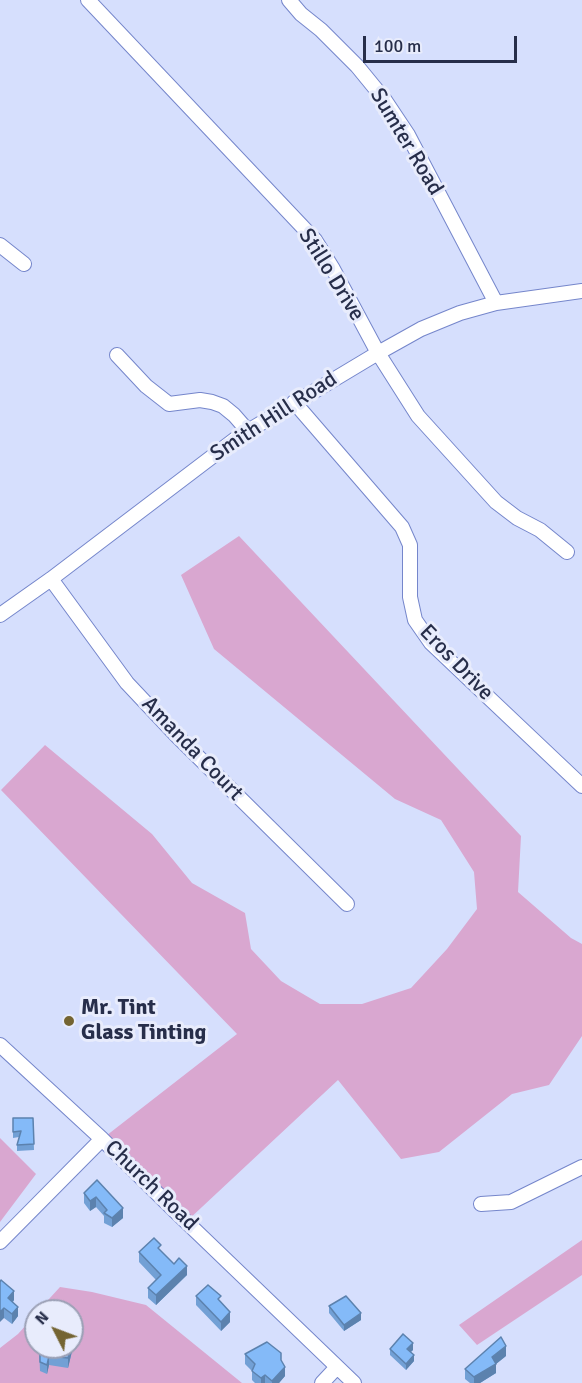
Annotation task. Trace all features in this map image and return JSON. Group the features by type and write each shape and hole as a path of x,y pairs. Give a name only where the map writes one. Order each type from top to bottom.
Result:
{"street":[{"name":"Stillo Drive","path":"88,0 315,240 378,352 418,416 496,502 517,518 540,530 567,552"},
{"name":"Sumter Road","path":"290,0 301,14 321,30 357,66 384,99 408,135 496,303"},
{"path":"0,245 24,264"},
{"name":"Smith Hill Road","path":"0,615 248,430 378,352 460,313 496,303 582,291"},
{"path":"117,355 146,386 169,404 200,400 212,402 223,406 248,430"},
{"name":"Eros Drive","path":"294,402 402,527 410,545 410,597 415,620 431,643 582,786"},
{"name":"Amanda Court","path":"51,579 127,682 176,735 347,904"},
{"name":"Church Road","path":"0,1045 102,1139 354,1383"},
{"path":"0,1242 102,1139"},
{"path":"481,1204 511,1202 582,1167"},
{"path":"322,1383 337,1367"}],"shaded area":[{"path":"239,536 521,836 518,892 571,938 582,944 582,1036 549,1085 512,1094 439,1152 401,1159 338,1080 187,1221 102,1139 237,1034 1,790 45,745 152,834 192,883 245,913 251,949 281,981 320,1004 362,1004 411,988 447,949 477,909 474,872 441,820 395,799 214,649 181,575"},
{"path":"0,1138 36,1174 0,1222"},
{"path":"582,1240 582,1275 477,1345 459,1325"},
{"path":"60,1287 146,1305 242,1383 0,1383 0,1348 24,1327 24,1359 84,1359 84,1299 49,1299"}],"building":[{"path":"13,1118 33,1118 34,1144 17,1145 21,1131 13,1132"},
{"path":"97,1180 123,1208 112,1218 104,1213 107,1210 96,1197 90,1201 84,1193"},
{"path":"154,1238 161,1245 158,1248 174,1264 179,1258 187,1266 156,1295 148,1288 161,1275 139,1252"},
{"path":"1,1280 14,1291 8,1298 18,1307 12,1314 4,1308 0,1312"},
{"path":"208,1285 221,1296 218,1299 230,1312 221,1322 196,1296"},
{"path":"346,1296 361,1313 344,1325 329,1306"},
{"path":"403,1334 413,1343 407,1349 414,1355 406,1364 390,1349"},
{"path":"501,1337 506,1346 492,1357 496,1364 474,1377 465,1369"},
{"path":"267,1342 281,1353 281,1360 285,1367 272,1381 265,1375 261,1378 252,1371 255,1364 245,1354"},
{"path":"40,1359 48,1359 47,1365 40,1362"}],"place":[{"name":"Mr. Tint Glass Tinting","path":"69,1021"}]}
